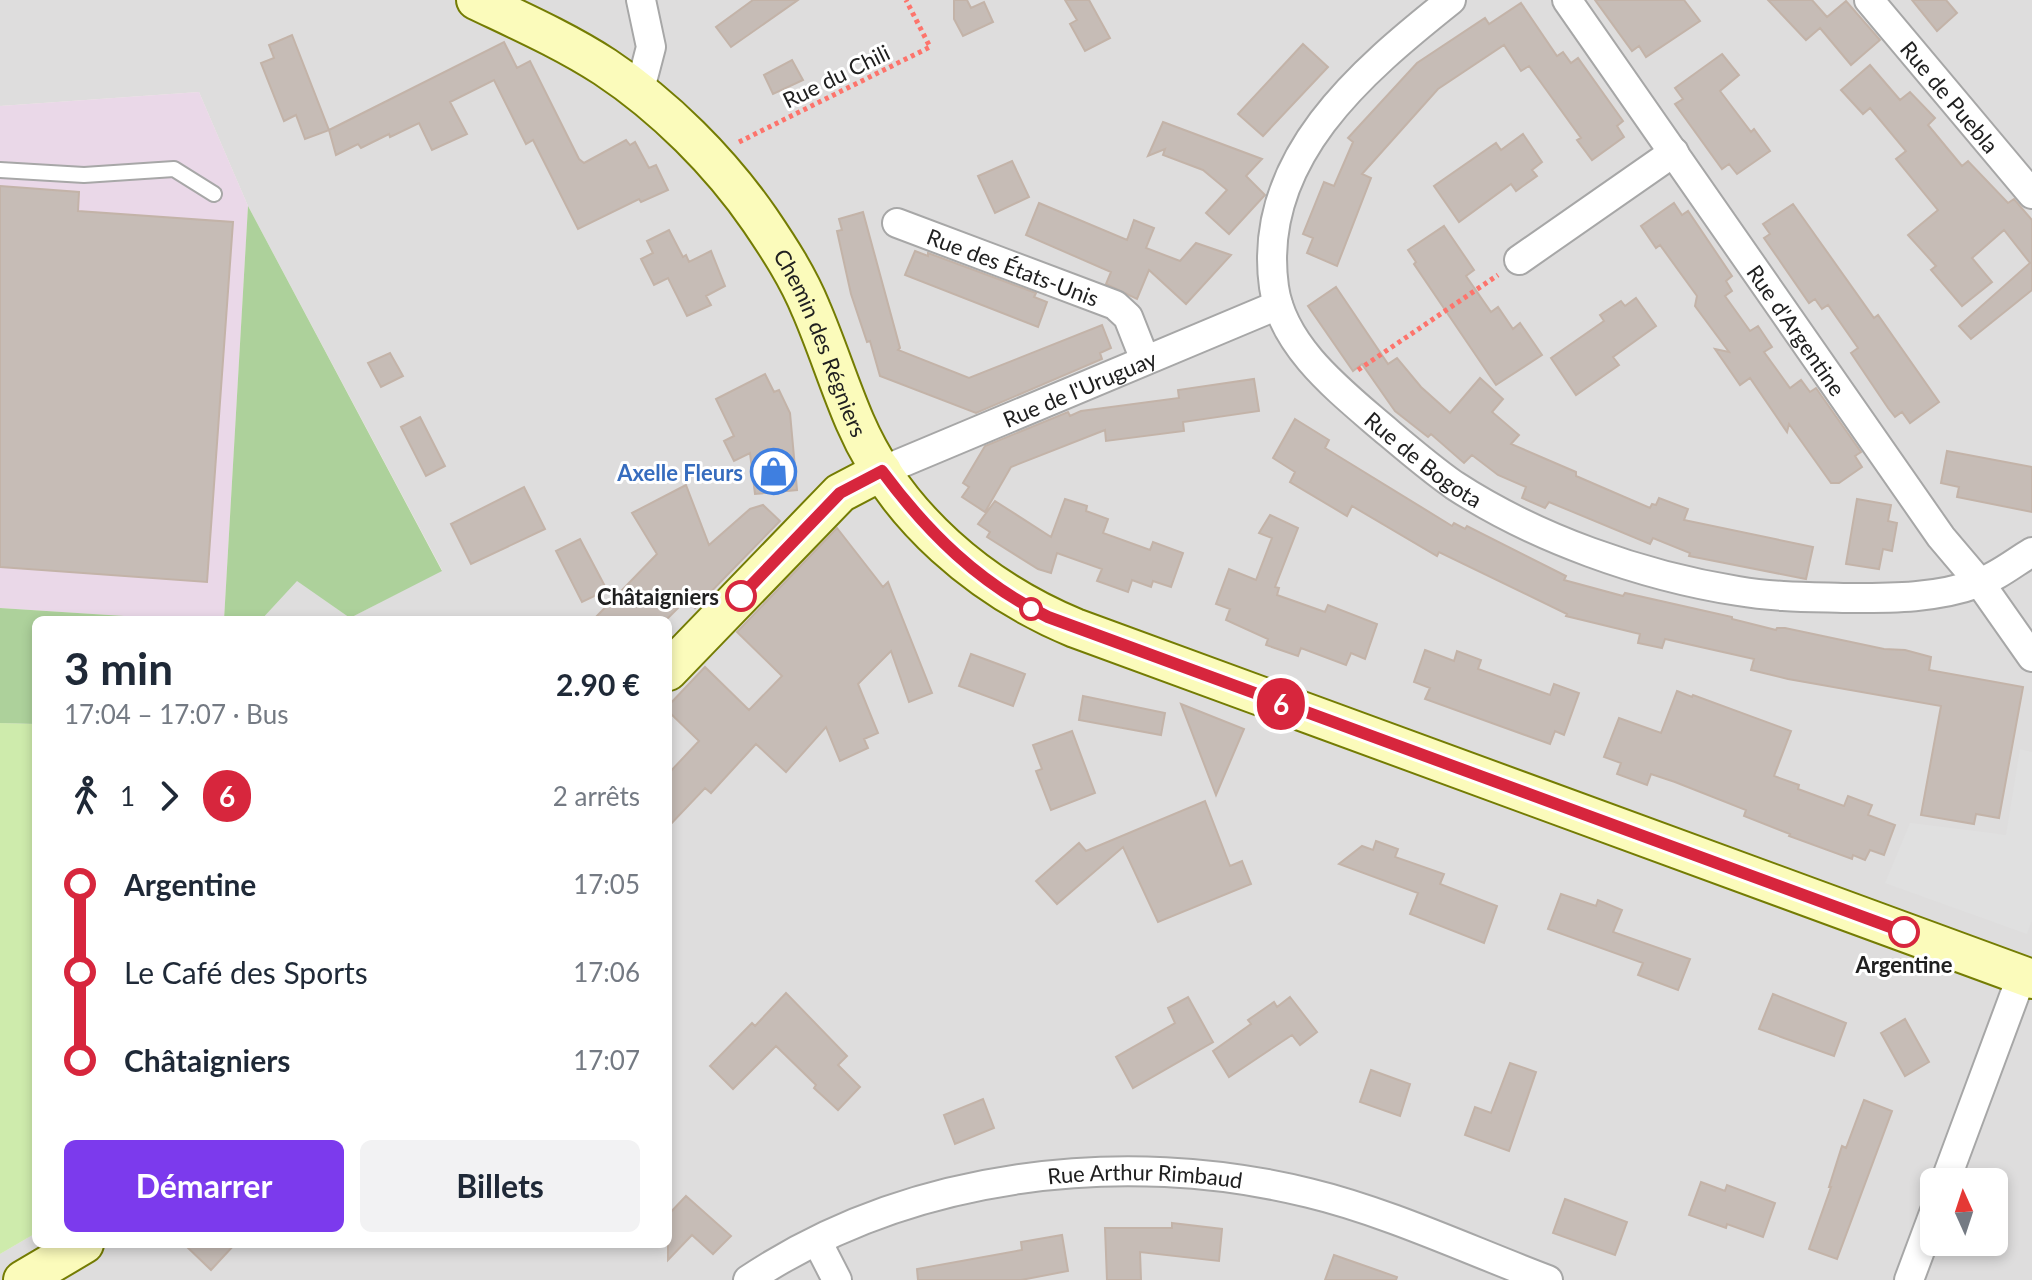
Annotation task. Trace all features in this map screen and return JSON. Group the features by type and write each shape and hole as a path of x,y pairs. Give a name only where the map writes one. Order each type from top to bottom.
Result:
{"main road":[{"name":"Chemin des Régniers","path":"476,0 576,50 639,93 709,159 758,216 795,276 811,308 855,422 882,471 923,523 957,558 1007,594 1048,617 2029,976"},
{"path":"672,667 840,493 882,471"},
{"path":"23,1280 77,1248"}],"street":[{"path":"639,93 651,47 650,30 641,0"},
{"name":"Rue de Bogota","path":"1451,0 1377,61 1340,99 1303,151 1282,199 1273,261 1278,305 1304,351 1336,385 1417,457 1472,495 1552,535 1639,568 1737,591 1801,597 1890,598 1935,594 1980,583 2032,552"},
{"name":"Rue d'Argentine","path":"1567,0 1941,537 1980,583 2032,657"},
{"name":"Rue de Puebla","path":"1869,0 2032,194"},
{"path":"1519,260 1674,152"},
{"name":"Rue des États-Unis","path":"897,223 1115,305 1128,317 1145,360"},
{"name":"Rue de l'Uruguay","path":"882,471 1278,305"},
{"path":"1951,1168 2029,976"},
{"name":"Rue Arthur Rimbaud","path":"748,1280 817,1241 898,1207 986,1185 1035,1176 1083,1173 1169,1173 1221,1177 1309,1193 1548,1280"},
{"path":"817,1241 837,1280"},
{"path":"1909,1280 1920,1251"}],"lane":[{"path":"0,170 84,175 174,169 214,194"}],"path":[{"name":"Rue du Chili","path":"709,159 930,47 906,0"},
{"path":"1336,385 1519,260"}],"shaded area":[{"path":"0,0 2032,0 2032,1280 0,1280 0,1254 32,1235 32,1248 672,1248 672,616 354,616 442,570 248,206 199,92 0,106"},
{"path":"199,92 248,206 224,616 124,616 0,608 0,106"},
{"path":"297,580 347,616 265,616"},
{"path":"2020,749 2032,752 2032,920 2027,934 1885,883 1910,823 2006,835"}],"green space":[{"path":"248,206 442,571 354,616 347,616 297,581 265,616 224,616"},
{"path":"0,608 124,616 32,616 32,724 0,723"},
{"path":"0,723 32,724 32,1235 0,1254"}],"building":[{"path":"753,0 798,0 731,47 716,27"},
{"path":"954,0 967,0 971,8 984,2 993,22 963,36 954,19"},
{"path":"1065,0 1089,0 1110,38 1085,51 1070,24 1077,20"},
{"path":"1595,0 1684,0 1700,21 1646,57 1639,46 1632,51"},
{"path":"1768,0 1812,0 1827,17 1846,1 1880,40 1851,65 1820,28 1806,40"},
{"path":"1912,0 1946,0 1957,13 1937,31"},
{"path":"1521,3 1557,56 1563,52 1571,63 1578,58 1623,121 1617,126 1624,137 1592,160 1577,140 1581,138 1529,66 1521,71 1504,45 1438,89 1362,174 1371,178 1337,266 1307,253 1313,238 1303,234 1324,182 1334,186 1353,142 1348,138 1417,63 1485,18 1489,24"},
{"path":"292,35 329,130 305,139 296,115 284,121 261,63 274,58 269,45"},
{"path":"504,42 517,68 530,61 579,159 584,163 626,140 630,145 635,142 649,168 656,165 668,190 641,202 639,199 578,229 533,140 526,144 494,80 450,102 467,134 432,150 419,123 390,137 389,134 361,148 358,144 336,155 329,130"},
{"path":"1303,44 1328,67 1263,136 1238,114"},
{"path":"1722,54 1739,75 1720,91 1751,132 1754,129 1770,151 1737,174 1729,164 1722,169 1675,104 1683,99 1675,88"},
{"path":"792,60 803,80 773,94 764,75"},
{"path":"1870,65 1900,100 1910,92 1935,118 1928,125 1962,166 1968,161 2008,203 2014,199 2032,220 2032,290 1971,339 1959,326 2030,263 2004,230 1972,258 1992,282 1962,306 1931,270 1936,266 1908,235 1938,210 1896,159 1906,151 1870,108 1863,114 1841,90"},
{"path":"1163,122 1262,159 1246,176 1265,195 1229,234 1206,213 1227,190 1203,170 1163,155 1165,149 1148,156"},
{"path":"1523,134 1542,162 1532,170 1537,176 1516,191 1511,184 1459,222 1434,186 1496,143 1501,150"},
{"path":"1012,161 1029,197 995,213 978,176"},
{"path":"0,186 79,192 78,211 233,222 207,582 0,567"},
{"path":"1039,203 1127,240 1134,220 1154,228 1146,248 1180,261 1196,243 1231,255 1186,304 1149,270 1137,299 1106,284 1111,272 1026,235"},
{"path":"1674,203 1682,215 1688,211 1732,276 1726,281 1732,291 1725,296 1750,331 1758,326 1772,347 1764,352 1790,388 1801,380 1810,392 1816,388 1861,452 1855,456 1862,467 1839,483 1831,483 1789,424 1787,432 1750,378 1740,385 1715,349 1729,352 1695,306 1697,296 1660,245 1656,248 1641,226"},
{"path":"1793,204 1874,318 1878,315 1939,402 1910,423 1902,412 1895,417 1888,408 1851,353 1858,348 1828,305 1822,309 1815,299 1809,303 1764,238 1770,234 1763,224"},
{"path":"863,212 900,348 898,350 969,378 1102,325 1111,348 1100,353 1102,359 976,413 880,376 851,294 837,231 842,230 839,219"},
{"path":"1444,226 1474,270 1466,276 1491,312 1498,307 1513,329 1520,323 1542,355 1496,385 1414,264 1416,262 1408,250"},
{"path":"669,230 683,257 686,255 689,262 711,251 725,286 706,296 711,305 687,316 668,278 654,285 641,259 653,253 647,241"},
{"path":"915,251 1036,293 1034,297 1047,302 1038,327 905,275"},
{"path":"1336,287 1388,364 1397,358 1421,387 1450,413 1480,378 1503,399 1492,412 1519,435 1511,444 1650,508 1652,504 1656,505 1659,498 1688,509 1684,520 1813,547 1806,579 1689,556 1690,553 1653,538 1650,544 1549,502 1545,508 1522,498 1526,487 1498,475 1472,455 1464,463 1431,434 1428,437 1395,411 1362,364 1353,371 1308,306"},
{"path":"1636,298 1656,326 1613,357 1619,365 1576,395 1551,358 1604,321 1600,315 1621,301 1625,306"},
{"path":"390,353 403,376 381,387 368,363"},
{"path":"765,374 774,392 779,390 790,413 797,490 755,494 750,453 734,461 724,441 734,436 716,399"},
{"path":"1254,379 1259,411 1183,422 1184,431 1106,441 1105,430 1011,467 985,512 962,497 969,487 963,483 985,446 1068,412 1070,416 1081,411 1179,398 1178,390"},
{"path":"420,417 445,466 426,476 401,427"},
{"path":"1295,419 1329,440 1325,448 1452,526 1454,523 1465,529 1467,526 1566,576 1564,580 1623,596 1625,593 1732,617 1776,630 1785,628 1884,649 1905,650 1931,657 1929,670 2023,687 1999,818 1976,814 1974,824 1921,815 1941,706 1788,679 1751,670 1754,659 1665,639 1662,648 1638,643 1640,634 1566,616 1439,552 1437,556 1352,506 1347,516 1290,482 1295,472 1273,458"},
{"path":"1947,451 2032,467 2032,512 1957,497 1959,487 1941,483"},
{"path":"686,485 709,545 750,509 763,505 780,521 695,608 686,600 670,616 597,616 657,554 632,513"},
{"path":"524,487 545,529 471,564 451,524"},
{"path":"1065,499 1087,506 1086,511 1108,519 1103,533 1150,550 1153,542 1183,553 1171,587 1153,581 1151,587 1132,580 1128,592 1097,581 1102,569 1057,553 1051,573 1038,569 987,537 990,532 978,524 995,501 1051,537"},
{"path":"1857,499 1891,505 1888,521 1897,523 1892,551 1883,549 1879,569 1846,564"},
{"path":"1270,515 1298,528 1275,587 1279,588 1277,595 1325,612 1328,605 1377,624 1365,659 1351,653 1346,665 1301,648 1298,656 1266,645 1268,639 1226,620 1230,609 1216,604 1229,569 1256,580 1272,538 1259,533"},
{"path":"837,528 883,587 888,582 932,693 909,702 891,651 858,684 878,733 864,739 868,748 840,761 826,727 786,772 756,744 711,793 705,788 672,823 672,770 699,741 672,715 672,702 705,667 749,710 782,676 737,632"},
{"path":"580,539 607,590 582,602 556,551"},
{"path":"1425,650 1454,661 1457,651 1481,660 1478,669 1550,695 1554,684 1579,693 1564,735 1555,731 1550,744 1425,699 1430,688 1414,682"},
{"path":"971,654 1025,674 1013,706 959,686"},
{"path":"1677,691 1791,731 1774,776 1799,785 1798,789 1844,806 1848,796 1872,805 1868,815 1895,825 1884,855 1870,850 1865,860 1853,855 1852,859 1789,836 1744,816 1746,810 1675,782 1651,774 1647,785 1617,774 1621,763 1604,757 1619,718 1661,733"},
{"path":"1083,696 1165,713 1161,735 1079,720"},
{"path":"1181,704 1244,729 1216,795"},
{"path":"1072,731 1095,793 1051,810 1036,771 1042,769 1033,745"},
{"path":"1205,801 1230,866 1242,861 1251,884 1158,922 1123,847 1057,904 1036,881 1079,843 1086,851"},
{"path":"1376,841 1398,849 1395,857 1444,874 1440,884 1497,906 1484,943 1410,914 1418,893 1339,864 1362,846 1373,850"},
{"path":"1561,894 1596,906 1598,900 1622,910 1613,932 1690,959 1678,990 1638,975 1643,963 1548,929"},
{"path":"786,993 847,1056 838,1065 860,1087 838,1110 776,1046 733,1089 710,1066"},
{"path":"1773,994 1846,1023 1834,1056 1759,1029"},
{"path":"1188,997 1213,1042 1133,1088 1116,1057 1175,1023 1168,1008"},
{"path":"1290,997 1317,1032 1300,1045 1292,1035 1229,1077 1213,1051 1251,1024 1248,1020 1274,1002 1277,1007"},
{"path":"1905,1019 1929,1062 1905,1076 1881,1033"},
{"path":"1510,1063 1536,1072 1509,1151 1465,1135 1475,1107 1491,1113"},
{"path":"1371,1070 1410,1084 1400,1116 1360,1102"},
{"path":"983,1099 994,1128 955,1144 944,1115"},
{"path":"1864,1100 1892,1111 1837,1259 1809,1249 1842,1146 1846,1148"},
{"path":"1701,1182 1725,1191 1727,1185 1775,1203 1763,1237 1689,1215"},
{"path":"686,1196 731,1236 713,1254 692,1235 668,1260 668,1248 672,1248 672,1211"},
{"path":"1565,1199 1627,1222 1615,1255 1553,1233"},
{"path":"1172,1223 1222,1229 1219,1261 1140,1252 1141,1280 1107,1280 1105,1228 1172,1228"},
{"path":"1062,1235 1068,1271 1021,1280 918,1280 917,1269 1022,1250 1021,1242"},
{"path":"188,1248 231,1248 211,1270"},
{"path":"1334,1255 1397,1277 1396,1280 1325,1280"}],"bus line":[{"name":"6","path":"741,596 840,493 882,471 903,500 957,558 1027,607 1048,617 1904,932"}],"place":[{"name":"Axelle Fleurs","path":"774,472"},
{"name":"Châtaigniers","path":"741,596"},
{"name":"Argentine","path":"1904,932"}]}
